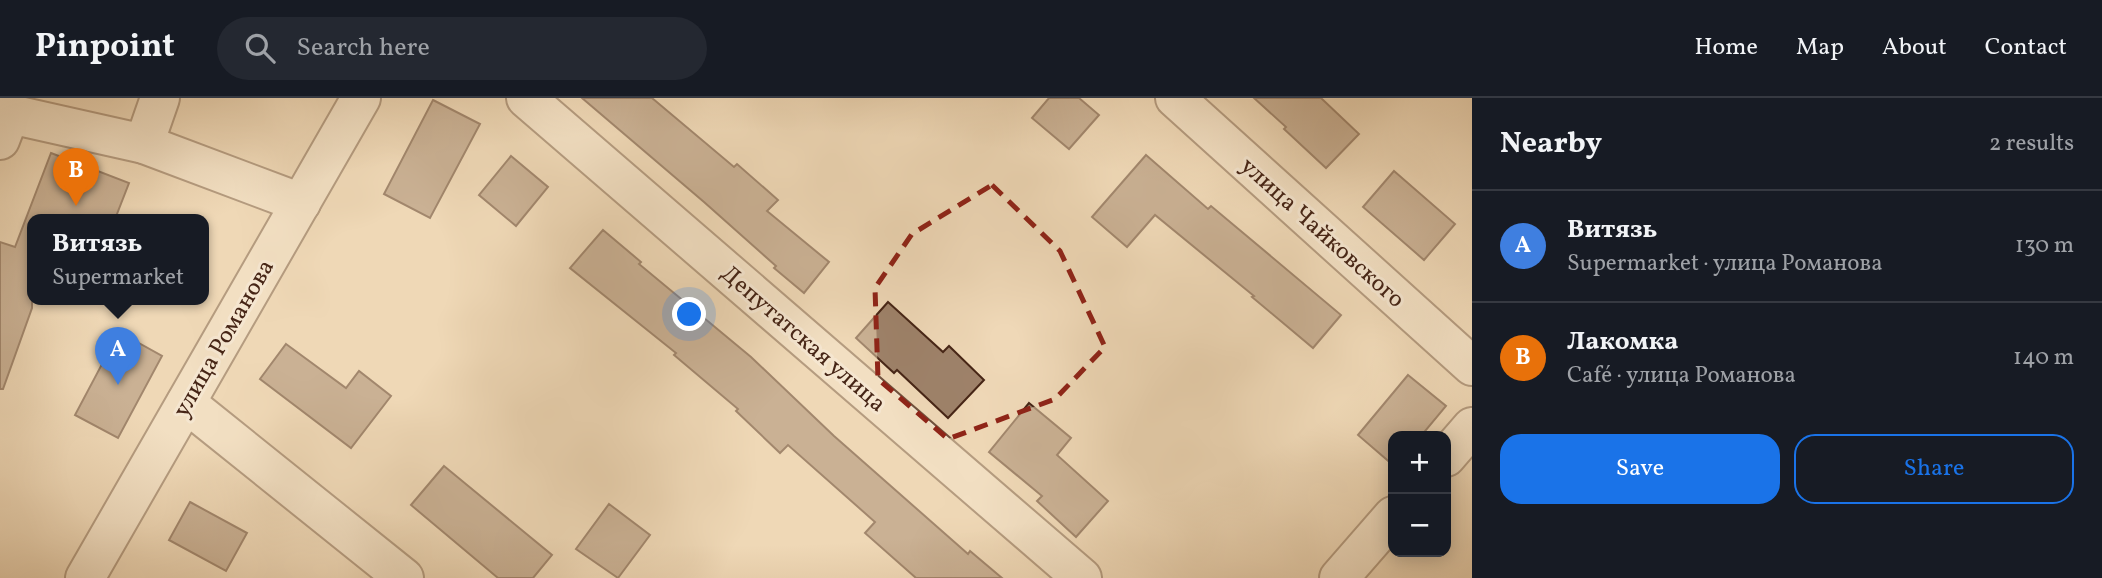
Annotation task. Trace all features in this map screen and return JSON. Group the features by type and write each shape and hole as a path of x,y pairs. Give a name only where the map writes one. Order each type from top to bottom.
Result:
{"street":[{"path":"144,144 160,98"},
{"name":"улица Романова","path":"85,578 361,98"},
{"name":"Депутатская улица","path":"526,98 1082,578"},
{"name":"улица Чайковского","path":"1175,98 1472,366"},
{"path":"8,117 144,144 301,203"},
{"path":"186,403 404,578"},
{"path":"1451,451 1472,427"},
{"path":"1339,578 1388,522"}],"highlighted area":[{"path":"992,185 1060,251 1105,347 1055,399 948,439 878,379 875,288 912,234"}],"building":[{"path":"582,98 652,98 734,167 737,164 778,200 767,211 829,262 804,293 704,202"},
{"path":"1049,98 1079,98 1099,115 1069,149 1032,118"},
{"path":"1254,98 1321,98 1359,134 1326,168"},
{"path":"433,100 480,124 430,218 384,194"},
{"path":"51,153 129,183 117,214 28,214"},
{"path":"1146,155 1208,209 1211,206 1341,315 1313,348 1155,215 1127,247 1092,217"},
{"path":"511,156 548,187 516,226 479,195"},
{"path":"1394,171 1455,224 1424,260 1363,207"},
{"path":"27,216 27,305 32,305 32,308 3,389 0,389 0,242 15,247"},
{"path":"603,230 641,262 639,264 751,357 834,436 968,554 970,551 1002,578 916,578 865,533 875,522 788,445 780,453 736,411 738,409 674,355 676,353 570,268"},
{"path":"888,302 943,352 949,346 984,380 948,418 897,370 894,373 856,338"},
{"path":"119,332 162,356 118,438 75,415"},
{"path":"286,344 346,388 359,371 391,396 351,448 260,379"},
{"path":"1408,375 1446,406 1425,431 1388,431 1388,461 1358,435"},
{"path":"1029,403 1071,438 1057,455 1108,501 1076,537 1037,501 1042,496 989,452"},
{"path":"444,466 552,555 533,578 498,578 411,505"},
{"path":"190,502 247,533 226,571 169,540"},
{"path":"609,504 650,535 618,578 576,549"}],"place":[{"name":"Лакомка","path":"76,206"},
{"name":"Витязь","path":"118,385"}]}
